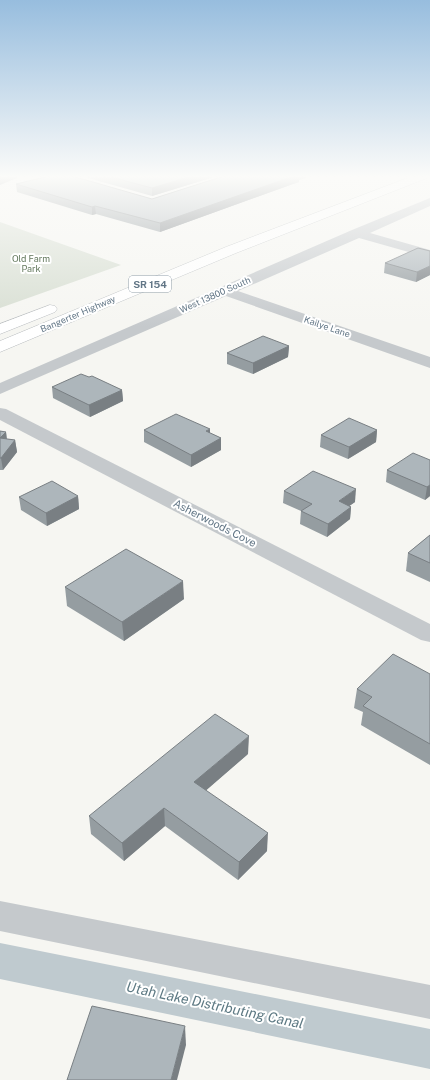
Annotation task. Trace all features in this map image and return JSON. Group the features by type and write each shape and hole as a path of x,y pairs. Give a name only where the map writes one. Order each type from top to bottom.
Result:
{"highway":[{"name":"SR 154","path":"127,280 265,226"},
{"name":"Bangerter Highway","path":"0,347 294,226"},
{"name":"Bangerter Highway","path":"0,329 60,306"}],"street":[{"name":"West 13800 South","path":"0,389 374,226"},
{"path":"356,234 430,254"},
{"name":"Kailye Lane","path":"225,291 430,363"},
{"name":"Asherwoods Cove","path":"0,413 430,634"},
{"path":"0,916 430,1002"}],"green space":[{"name":"Old Farm Park","path":"0,226 12,226 121,265 0,308"}],"building":[{"path":"418,248 430,251 430,266 417,272 385,263"},
{"path":"263,336 289,346 253,363 227,353"},
{"path":"81,374 89,377 92,376 122,390 89,405 52,387"},
{"path":"176,414 210,429 206,431 221,438 191,455 144,430"},
{"path":"349,418 377,430 349,447 321,435"},
{"path":"0,431 6,432 0,438"},
{"path":"0,438 15,440 1,458 0,458"},
{"path":"413,453 430,460 430,485 427,487 387,470"},
{"path":"313,471 356,489 339,501 351,507 328,524 301,511 312,504 284,491"},
{"path":"52,481 78,496 46,513 19,497"},
{"path":"430,535 430,563 408,553"},
{"path":"126,549 183,581 122,622 65,587"},
{"path":"393,654 430,674 430,744 363,706 372,697 357,689"},
{"path":"215,714 249,736 194,782 268,833 239,862 164,808 122,843 89,816"},
{"path":"92,1006 185,1026 171,1080 67,1080"}],"waterway":[{"name":"Utah Lake Distributing Canal","path":"0,961 430,1049"}]}
